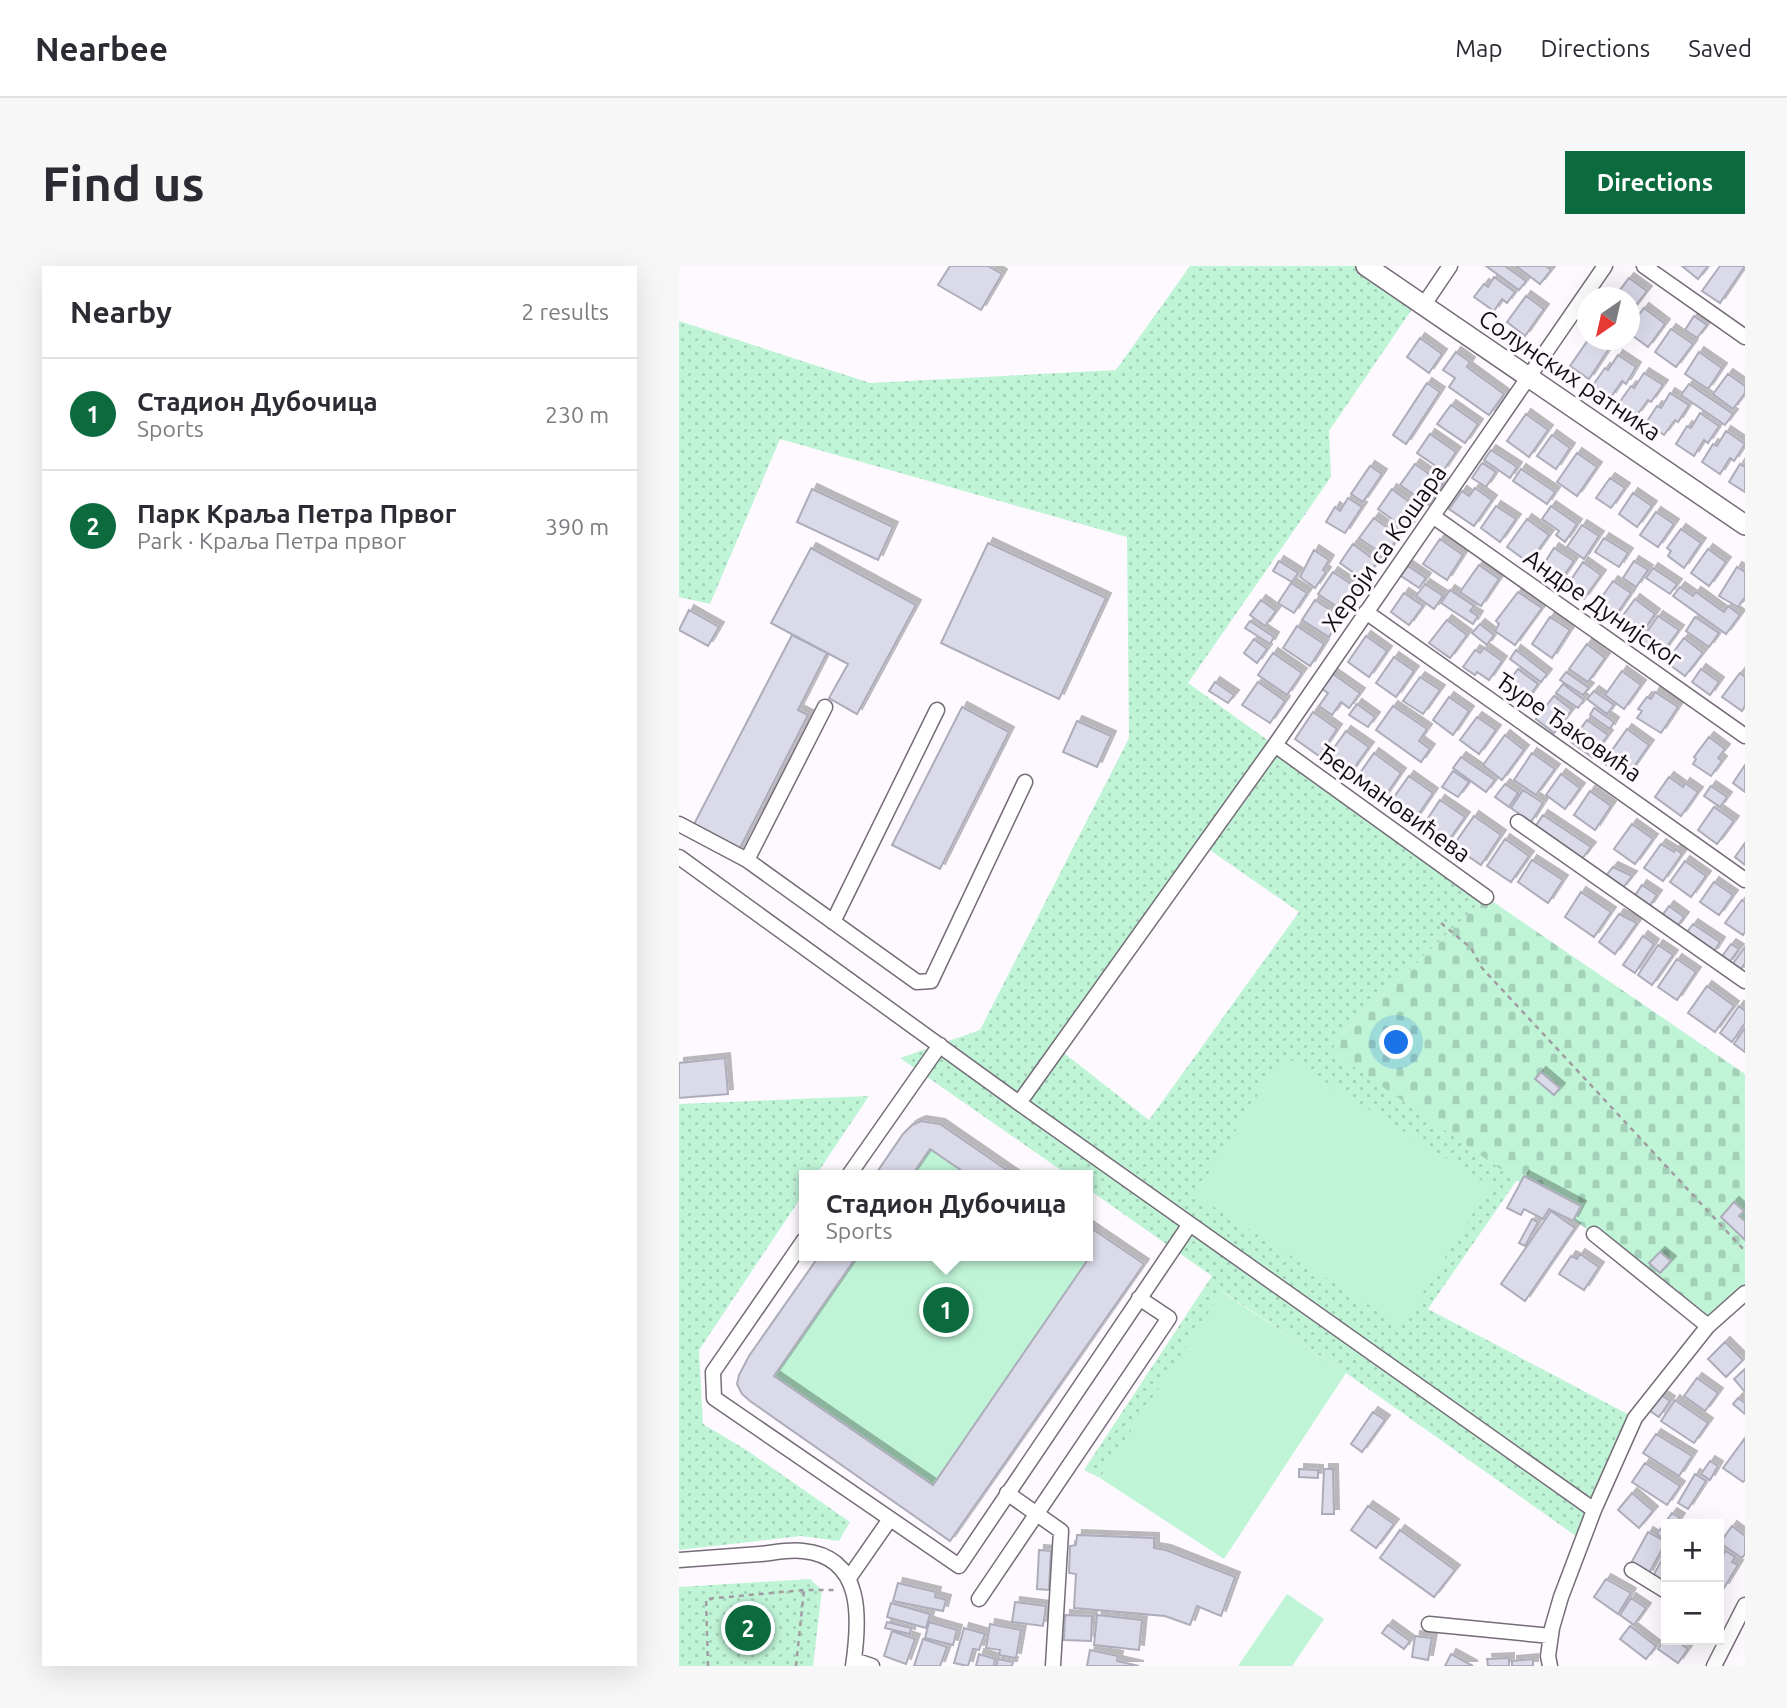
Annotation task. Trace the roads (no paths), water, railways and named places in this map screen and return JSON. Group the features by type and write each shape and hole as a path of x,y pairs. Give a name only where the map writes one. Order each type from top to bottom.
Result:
{"main road":[{"name":"Солунских ратника","path":"1366,266 1745,525"}],"street":[{"path":"1423,306 1450,266"},
{"name":"Хероји са Кошара","path":"1019,1103 1275,745 1605,266"},
{"path":"1644,266 1745,337"},
{"name":"Андре Дунијског","path":"1434,517 1745,736"},
{"name":"Ђуре Ђаковића","path":"1366,612 1745,880"},
{"path":"747,860 825,707"},
{"path":"833,922 937,710"},
{"name":"Ђермановићева","path":"1275,745 1486,897"},
{"path":"679,824 747,860 917,982 930,981 1025,782"},
{"path":"1518,822 1745,981"},
{"path":"679,857 1019,1103 1594,1510"},
{"path":"852,1170 940,1045"},
{"path":"799,1247 713,1372 714,1398 959,1566 1190,1224"},
{"path":"1594,1234 1708,1326"},
{"path":"1550,1666 1548,1656 1551,1636 1561,1597 1594,1510 1636,1418 1708,1326 1744,1296"},
{"path":"979,1598 1169,1318 1139,1298"},
{"path":"1007,1493 1061,1531 1053,1666"},
{"path":"851,1585 890,1519"},
{"path":"679,1560 802,1550 829,1558 851,1585 857,1616 853,1663 871,1666"},
{"path":"1632,1570 1661,1588"},
{"path":"1714,1666 1725,1627 1745,1605"},
{"path":"1429,1624 1551,1636"}],"place":[{"name":"Стадион Дубочица","path":"946,1310"},
{"name":"Парк Краља Петра Првог","path":"748,1628"}]}
